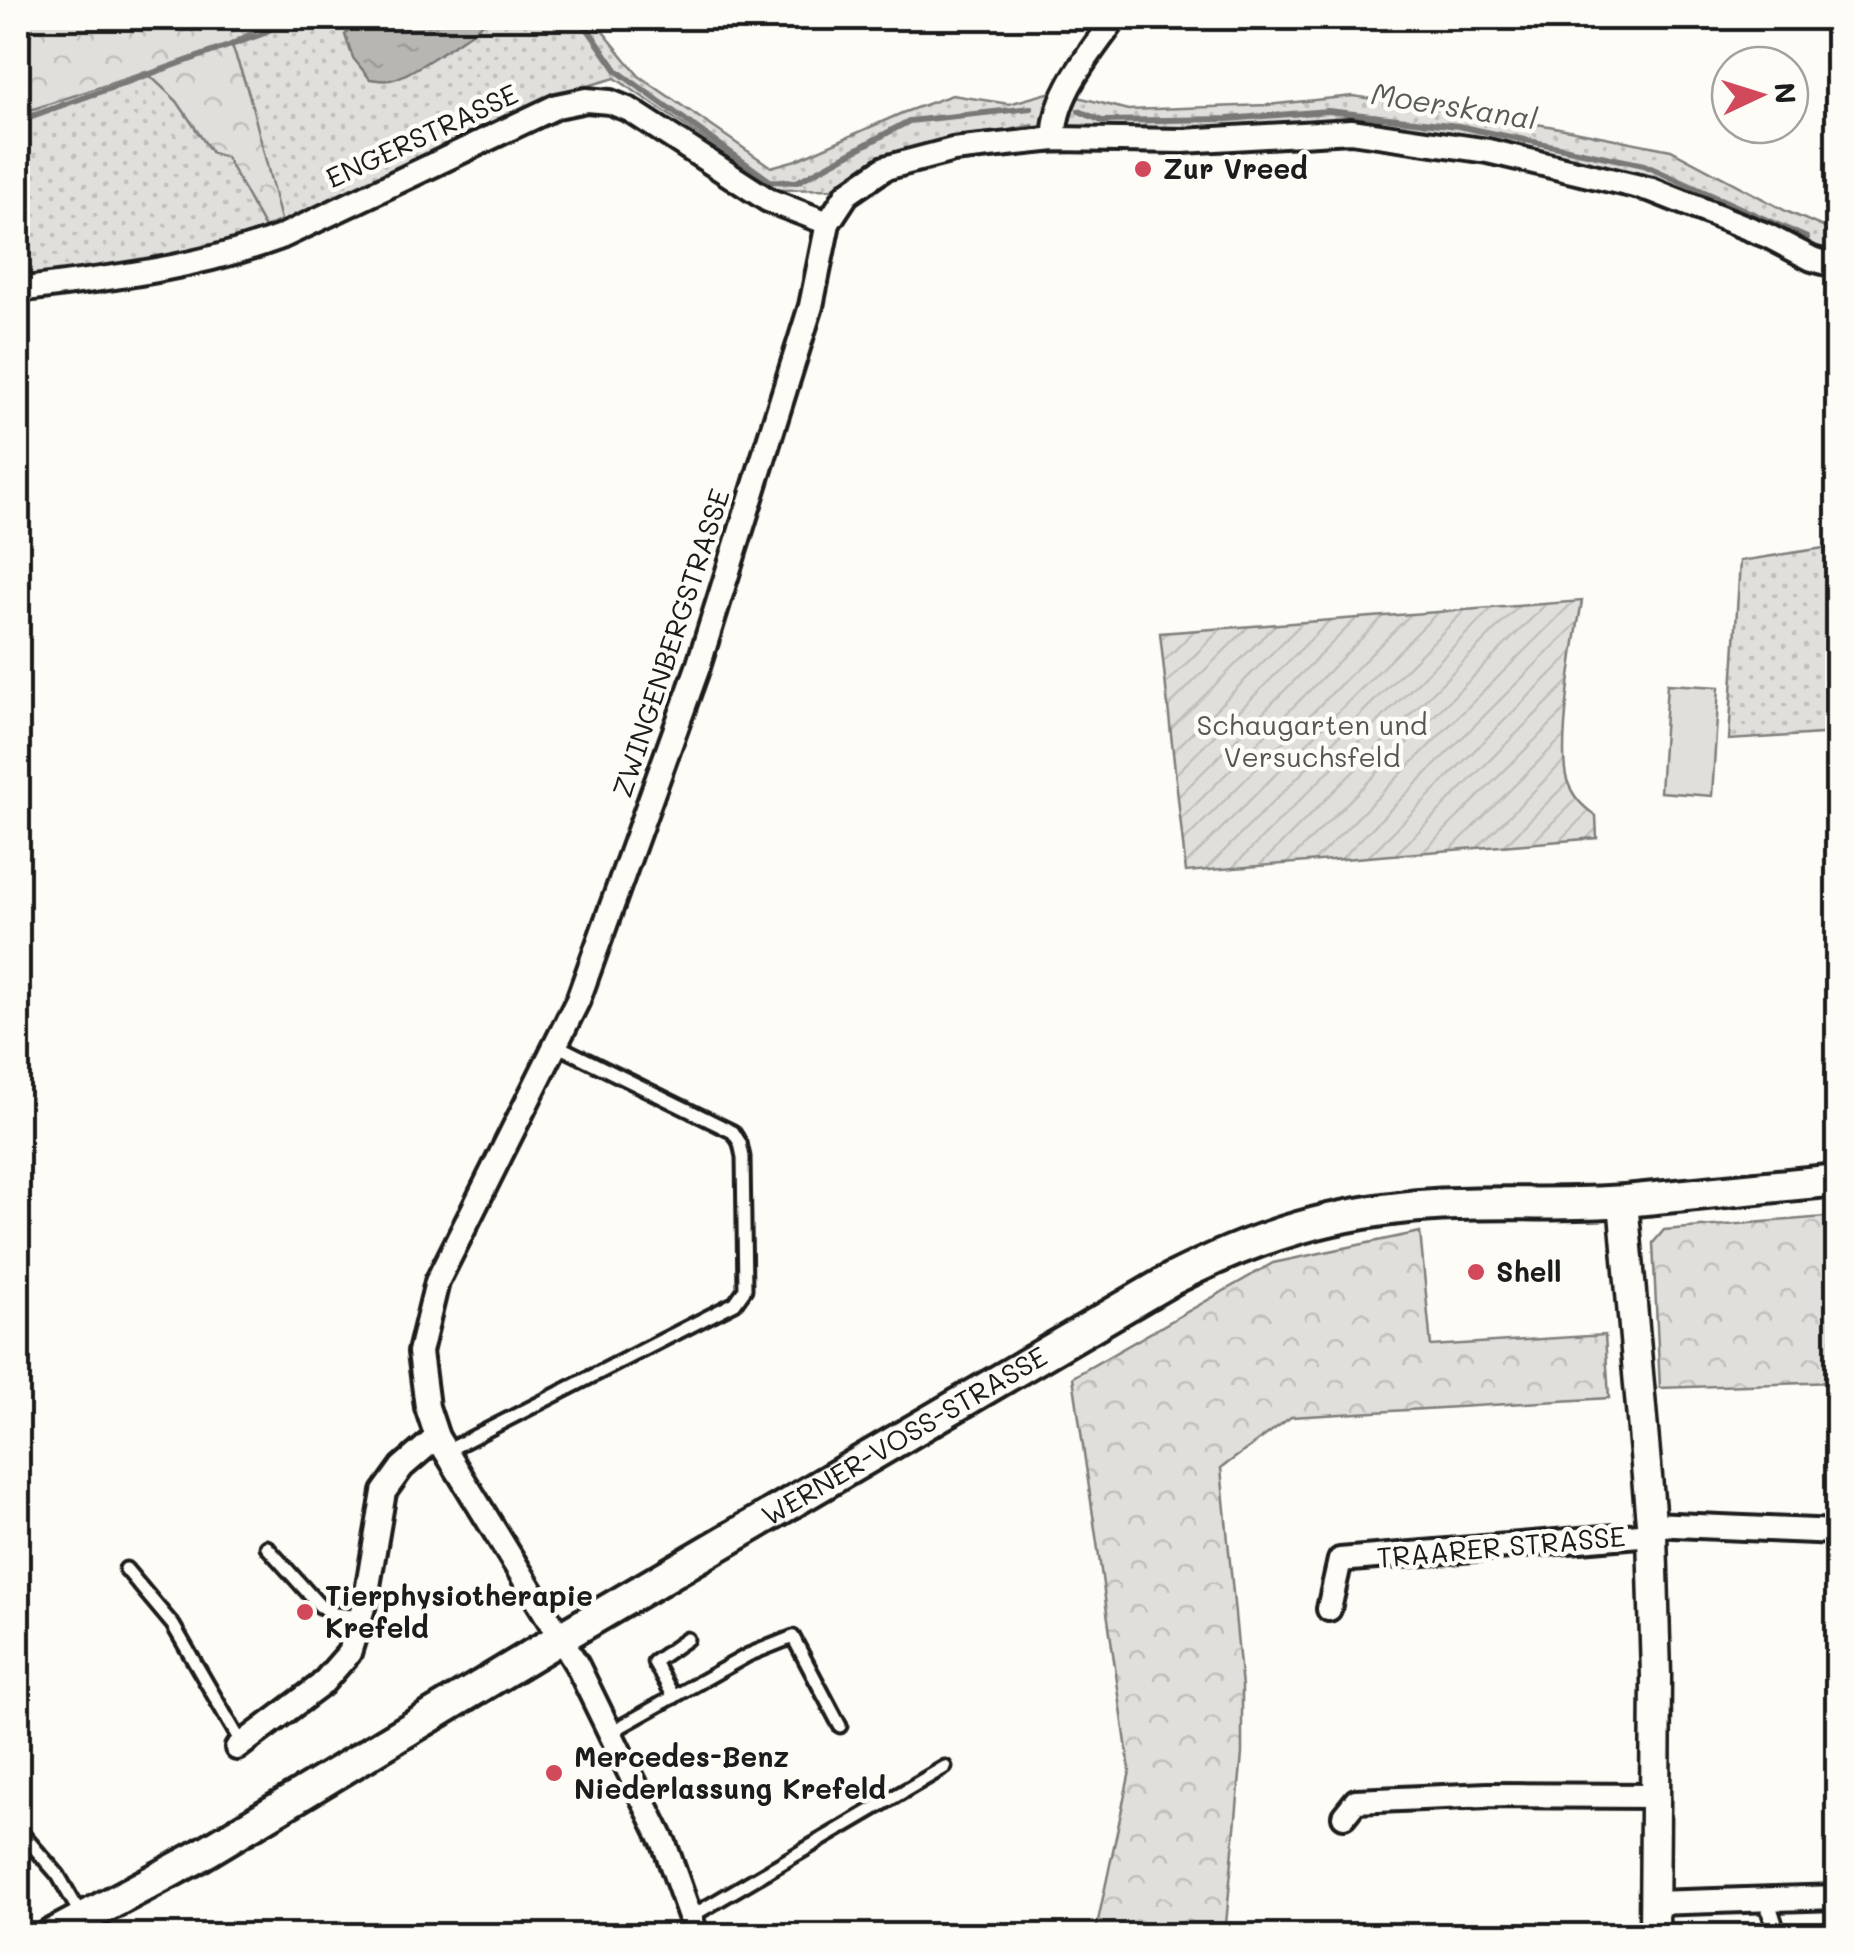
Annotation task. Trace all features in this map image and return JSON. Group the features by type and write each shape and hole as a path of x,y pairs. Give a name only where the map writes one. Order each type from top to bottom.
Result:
{"main road":[{"name":"WERNER-VOSS-STRASSE","path":"50,1936 194,1859 562,1637 1172,1279 1225,1252 1271,1234 1378,1210 1624,1201 1838,1180"}],"street":[{"path":"1055,139 1054,120 1073,80 1114,18"},
{"name":"ENGERSTRASSE","path":"18,290 160,269 247,250 557,106 586,100 610,102 630,110 768,200 828,223"},
{"name":"ZWINGENBERGSTRASSE","path":"693,1926 664,1843 562,1637 442,1444 427,1407 420,1352 437,1282 578,1000 698,668 811,306 828,223 848,194 885,168 954,150 1055,139 1184,141 1351,132 1442,142 1652,190 1768,236 1812,259 1838,266"},
{"name":"TRAARER STRASSE","path":"1624,1201 1652,1529 1656,1676 1654,1936"},
{"path":"240,1747 321,1684 350,1654 384,1492 402,1466 442,1444"},
{"path":"1652,1529 1838,1532"},
{"name":"TRAARER STRASSE","path":"1329,1609 1340,1560 1652,1529"},
{"path":"1344,1816 1356,1801 1488,1795 1656,1796"},
{"path":"1654,1903 1838,1897"},
{"path":"1768,1902 1778,1936"}],"lane":[{"path":"442,1444 735,1303 744,1290 743,1156 738,1138 724,1126 556,1045"},
{"path":"268,1547 320,1606 335,1614 360,1617"},
{"path":"126,1569 173,1624 240,1747"},
{"path":"611,1732 748,1655 793,1637 840,1726"},
{"path":"674,1698 654,1662 688,1639"},
{"path":"693,1926 944,1767"},
{"path":"18,1829 58,1875 83,1918"}],"green space":[{"path":"18,18 275,18 231,43 249,94 281,220 265,228 226,157 212,153 177,101 146,72 18,114"},
{"path":"275,18 592,18 639,76 771,167 952,95 1009,104 1055,91 1128,110 1267,105 1353,96 1549,126 1671,150 1786,211 1837,233 1837,277 1657,200 1462,155 1375,141 1040,154 1033,125 884,157 832,189 779,190 615,78 556,95 265,233 155,263 18,284 18,114 146,71 177,101 212,153 226,156 265,228 249,94 231,43"},
{"path":"1837,546 1837,733 1729,740 1740,561"},
{"name":"Schaugarten und Versuchsfeld","path":"1582,601 1568,692 1564,764 1572,791 1596,816 1597,838 1186,872 1160,633"},
{"path":"1667,684 1719,687 1712,796 1660,792"},
{"path":"1837,1216 1837,1382 1660,1388 1653,1243 1664,1230"},
{"path":"1420,1232 1431,1346 1605,1335 1609,1398 1291,1417 1221,1468 1242,1687 1242,1754 1225,1935 1095,1935 1130,1771 1073,1377 1273,1263"}],"water":[{"path":"358,18 488,18 428,61 385,81 370,79 353,58 345,35"}],"waterway":[{"path":"18,121 262,34 288,18"},
{"name":"Moerskanal","path":"580,18 617,71 770,181 797,182 909,121 1031,108"},
{"name":"Moerskanal","path":"1079,111 1102,121 1228,119 1328,111 1458,126 1644,165 1807,238"}],"place":[{"name":"Zur Vreed","path":"1143,169"},
{"name":"Shell","path":"1476,1272"},
{"name":"Tierphysiotherapie Krefeld","path":"305,1612"},
{"name":"Mercedes-Benz Niederlassung Krefeld","path":"554,1773"}]}
